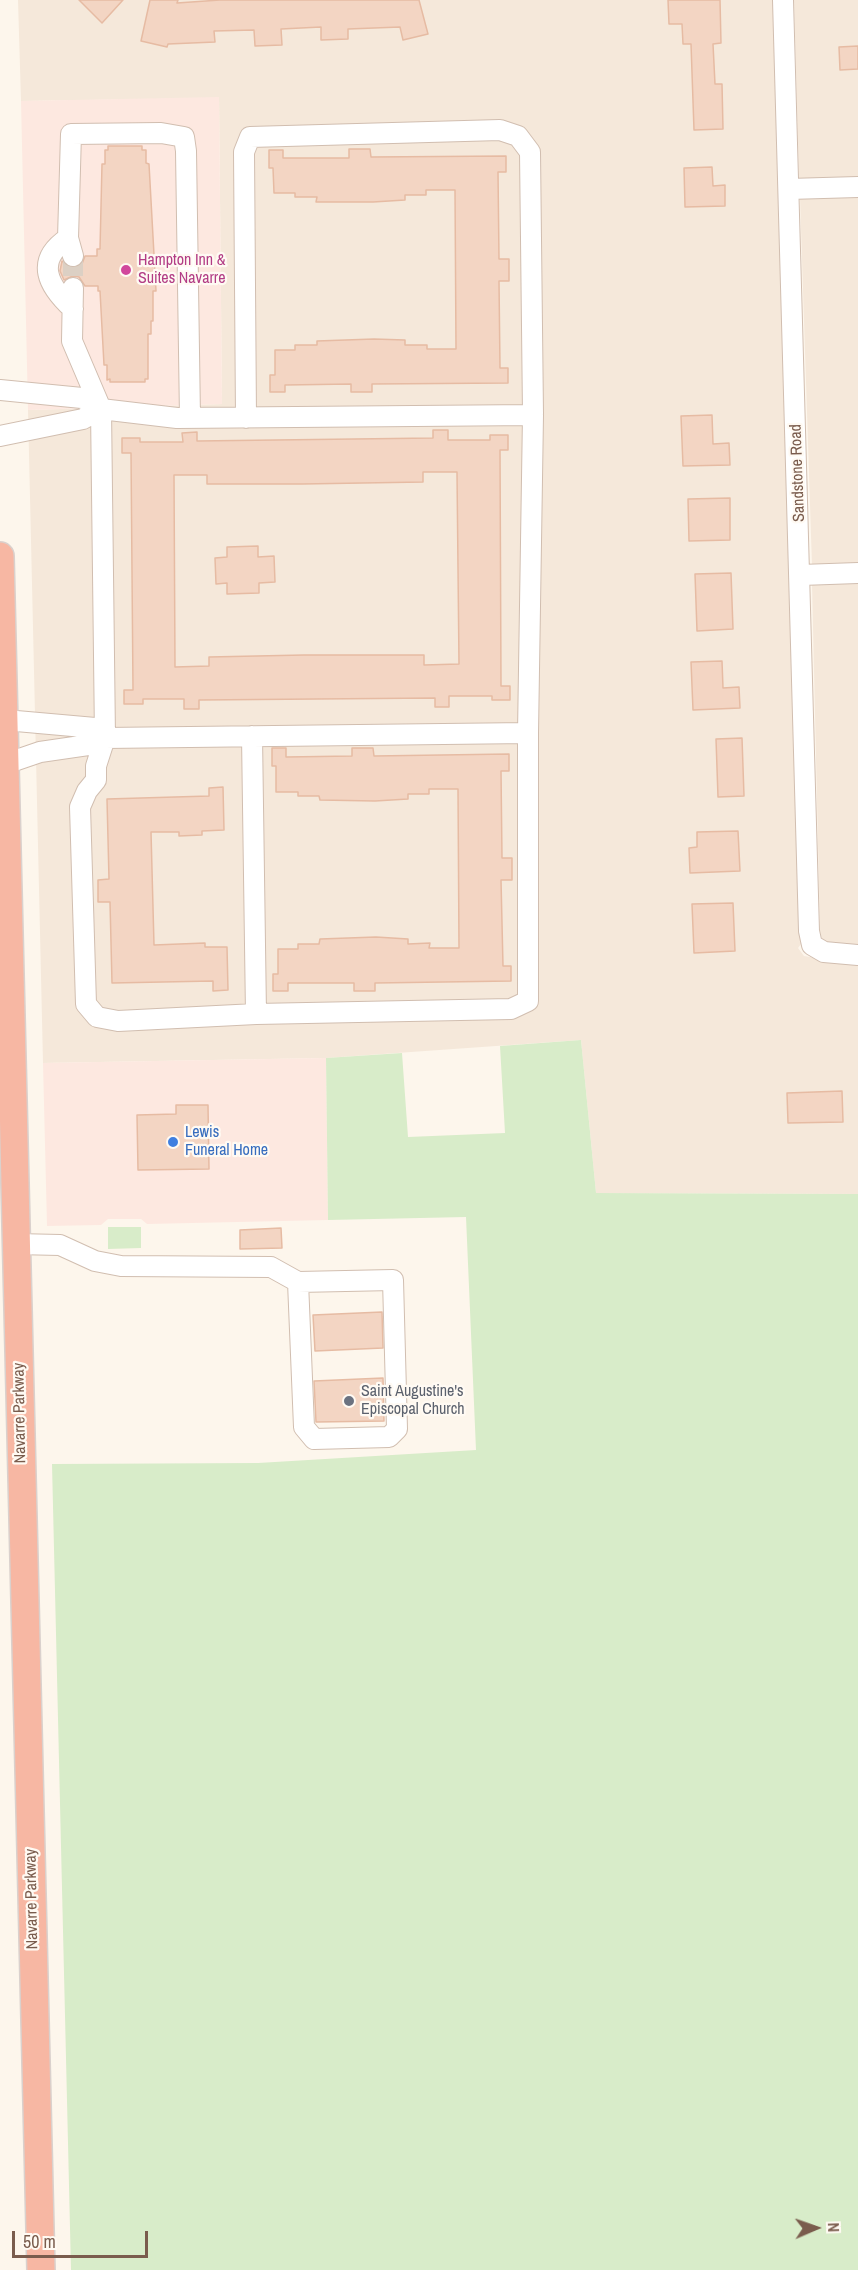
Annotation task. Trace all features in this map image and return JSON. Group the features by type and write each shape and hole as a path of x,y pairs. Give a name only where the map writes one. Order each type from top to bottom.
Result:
{"highway":[{"name":"Navarre Parkway","path":"0,556 5,720 7,1133 16,1244 41,2270"}],"street":[{"name":"Sandstone Road","path":"783,0 801,575 809,931 812,945 824,952 858,956"},
{"path":"73,288 72,341 101,409 105,738 96,766 96,780 87,791 80,807 86,1004 98,1017 118,1021 256,1014 511,1009 528,1001 528,734 532,414 530,152 518,136 500,130 250,137 243,152 246,418"},
{"path":"73,309 53,291 49,276 49,260 55,247 71,247 71,134 161,133 184,137 190,418"},
{"path":"789,189 858,187"},
{"path":"0,390 82,398 101,409 190,418 532,414"},
{"path":"0,436 83,419 101,409"},
{"path":"801,575 858,573"},
{"path":"5,720 95,728 105,738"},
{"path":"5,764 40,752 95,744 105,738 528,734"},
{"path":"252,736 256,1014"},
{"path":"16,1244 60,1245 95,1262 121,1266 271,1267 298,1282 393,1280 397,1429 389,1437 314,1438 304,1427 298,1282"}],"shaded area":[{"path":"18,0 773,0 801,944 798,948 804,956 858,965 858,1194 596,1193 581,1040 326,1058 43,1063 28,410 222,404 219,98 21,101"},
{"path":"794,0 858,0 858,178 799,179"},
{"path":"219,97 222,404 28,410 21,101"},
{"path":"858,196 858,564 812,566 800,198"},
{"path":"858,582 858,946 828,943 822,940 820,930 812,584"},
{"path":"326,1058 328,1220 147,1224 141,1219 108,1219 101,1225 47,1226 43,1063"}],"green space":[{"path":"581,1040 596,1193 858,1194 858,2270 71,2270 52,1464 258,1463 476,1450 466,1217 328,1220 326,1058 402,1053 408,1137 505,1133 500,1046"},
{"path":"108,1227 141,1227 141,1248 108,1249"}],"building":[{"path":"79,0 123,0 102,23"},
{"path":"150,0 178,0 177,3 220,0 419,0 428,34 403,40 400,27 348,29 348,39 321,40 321,27 281,29 282,45 255,46 254,30 214,31 215,42 168,44 167,47 141,41"},
{"path":"668,0 720,0 721,43 713,44 715,84 722,84 723,129 694,130 691,44 683,44 682,24 669,24"},
{"path":"858,46 858,69 840,70 839,47"},
{"name":"Hampton Inn & Suites Navarre","path":"108,146 142,146 142,150 146,150 146,163 149,164 156,291 153,291 153,321 151,321 151,334 148,334 148,379 145,379 145,382 110,382 110,379 107,380 98,286 85,286 79,277 73,276 64,280 60,271 62,261 69,267 77,267 82,264 85,256 97,256 97,249 100,249 102,164 105,164 105,150 108,150"},
{"path":"349,149 370,149 371,157 506,156 506,172 498,172 499,259 509,259 509,281 499,281 500,368 508,368 508,383 372,384 372,392 351,392 351,384 285,385 285,392 270,392 270,375 275,375 275,350 295,350 295,345 317,345 317,341 374,339 405,340 405,345 427,345 427,349 456,349 455,190 426,190 426,195 405,195 405,200 373,202 316,202 317,197 295,197 295,193 274,193 273,168 269,168 269,150 283,150 283,158 349,158"},
{"path":"712,167 713,186 725,185 725,206 685,207 684,168"},
{"path":"712,415 713,444 729,443 730,465 683,466 681,416"},
{"path":"433,430 448,430 448,440 490,440 490,435 508,435 508,450 500,450 501,686 510,686 510,700 492,700 492,696 449,696 449,707 435,707 435,698 199,700 199,709 184,709 184,699 143,699 143,704 124,704 124,690 133,690 131,453 122,453 122,438 140,438 140,442 183,442 182,433 197,432 197,441 433,438","holes":["423,472 457,472 459,664 424,665 424,655 304,655 209,657 209,666 175,667 174,475 207,475 207,484 302,484 423,482"]},
{"path":"730,498 730,540 689,541 688,499"},
{"path":"258,546 258,557 274,556 275,582 259,583 259,593 227,594 227,583 216,584 215,558 227,557 227,547"},
{"path":"731,573 733,629 697,631 695,574"},
{"path":"722,661 723,688 739,687 740,708 693,710 691,662"},
{"path":"742,738 744,796 718,797 716,739"},
{"path":"272,748 286,748 286,757 352,756 352,748 373,748 374,756 509,754 509,771 501,771 502,858 512,858 512,880 501,880 503,966 511,966 511,981 375,983 375,991 354,991 354,983 288,983 288,991 273,991 273,974 278,974 278,949 298,949 298,944 319,944 320,939 376,937 408,939 408,944 430,943 429,948 459,948 458,789 429,789 429,794 408,794 408,799 375,801 320,800 319,796 298,796 298,792 276,792 276,766 272,766"},
{"path":"223,787 224,830 202,831 202,835 179,836 179,832 151,832 154,945 205,943 205,947 227,947 228,990 213,991 213,981 112,983 110,902 98,902 98,880 109,879 107,799 209,796 209,788"},
{"path":"738,831 740,871 690,873 689,848 697,847 697,832"},
{"path":"733,903 735,951 694,953 692,904"},
{"path":"842,1091 843,1122 788,1123 787,1093"},
{"name":"Lewis Funeral Home","path":"176,1105 208,1105 209,1169 138,1170 137,1115 176,1114"},
{"path":"281,1228 282,1248 240,1249 240,1230"},
{"name":"Saint Augustine's Episcopal Church","path":"382,1312 383,1348 315,1351 313,1315"},
{"name":"Saint Augustine's Episcopal Church","path":"383,1378 384,1421 316,1422 314,1381"}],"tunnel":[{"path":"73,256 73,288"}],"place":[{"name":"Hampton Inn & Suites Navarre","path":"126,270"},
{"name":"Lewis Funeral Home","path":"173,1142"},
{"name":"Saint Augustine's Episcopal Church","path":"349,1401"}]}
